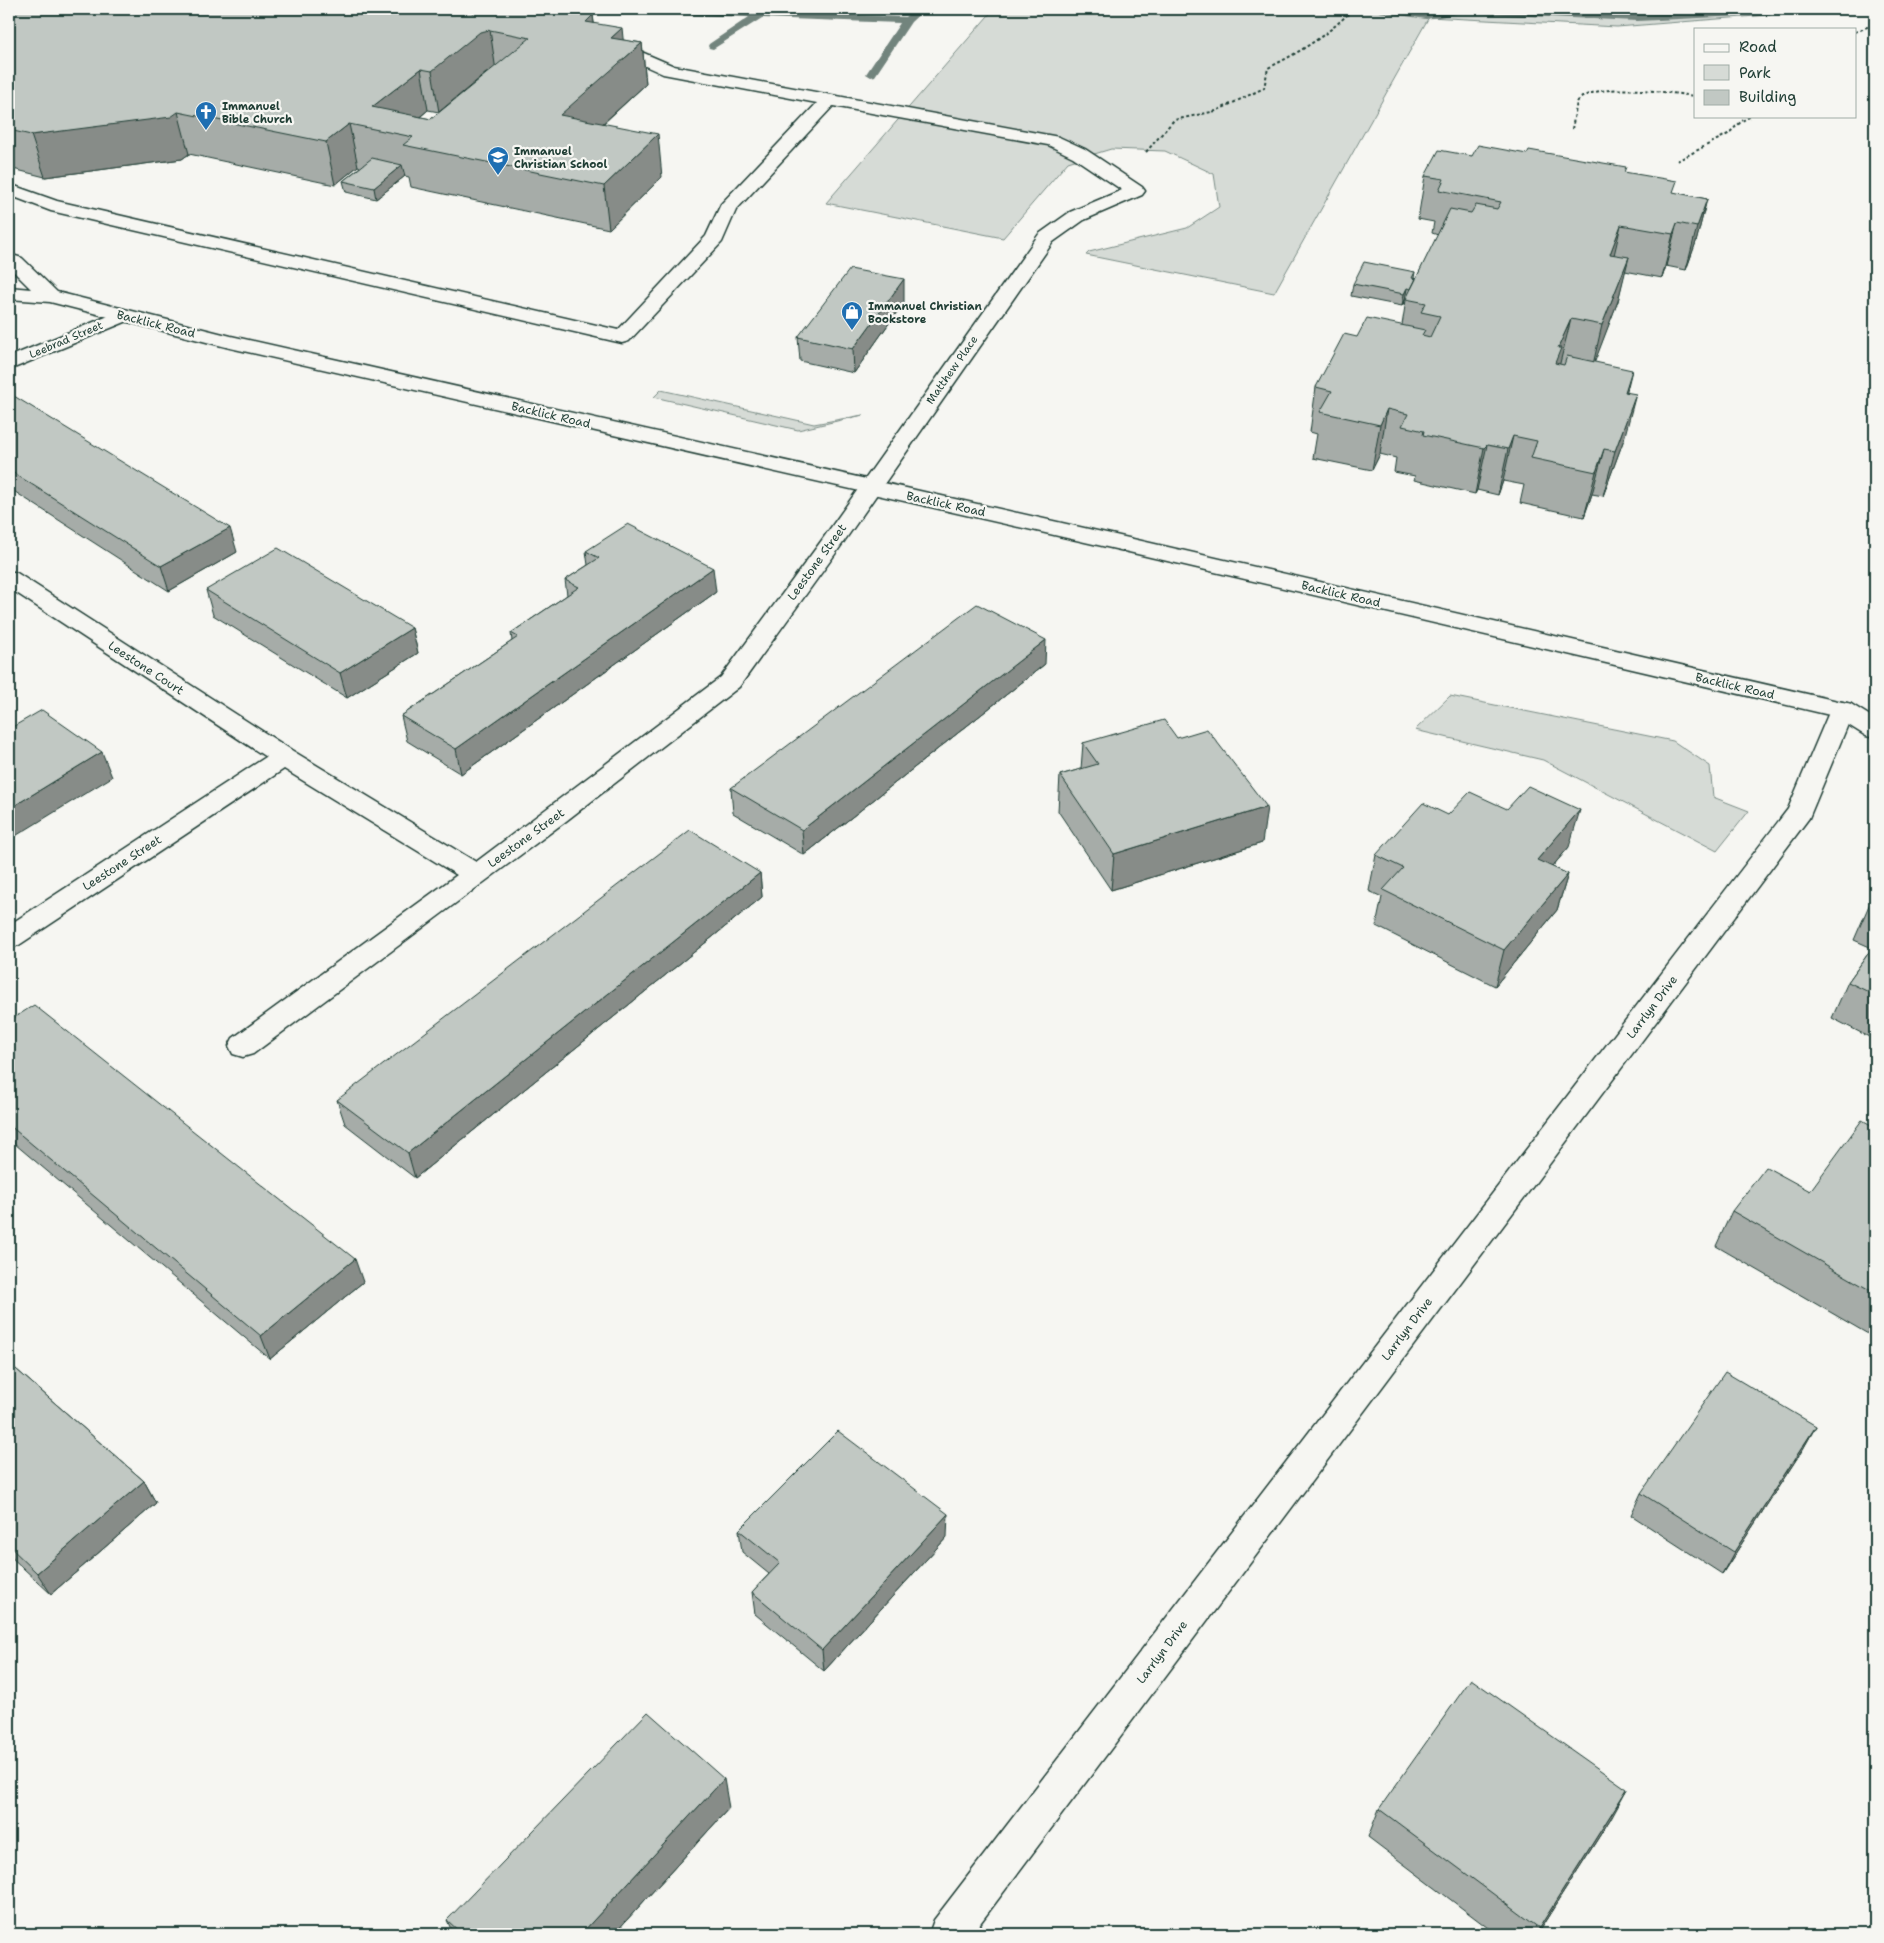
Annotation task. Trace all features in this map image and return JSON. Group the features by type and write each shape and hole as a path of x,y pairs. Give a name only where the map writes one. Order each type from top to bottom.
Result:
{"street":[{"path":"554,17 662,68 828,101"},
{"path":"9,189 51,205 622,337 715,238 728,208 828,101"},
{"name":"Matthew Place","path":"828,101 1053,142 1079,153 1136,191 1085,210 1064,223 1046,238 869,487"},
{"name":"Backlick Road","path":"9,260 15,262 50,296"},
{"name":"Backlick Road","path":"9,293 50,296 230,342 1133,546 1842,710 1875,730"},
{"name":"Leebrad Street","path":"9,363 123,316"},
{"name":"Leestone Street","path":"9,938 284,757 476,874 557,815 730,682 830,545 869,487"},
{"name":"Leestone Court","path":"9,578 284,757"},
{"name":"Backlick Road","path":"1842,710 1875,705"},
{"name":"Larrlyn Drive","path":"948,1934 1800,812 1842,710"},
{"path":"243,1046 476,874"}],"path":[{"path":"554,17 578,9"},
{"path":"1174,120 1216,111 1264,88 1268,68 1309,45 1340,23 1353,9"},
{"path":"1856,32 1875,24"},
{"path":"1572,129 1576,103 1583,96 1628,90 1694,96"},
{"path":"1677,161 1728,134 1747,118"}],"green space":[{"path":"994,9 1844,9 1617,27 1429,17 1274,293 1086,255 1089,252 1187,228 1219,207 1214,174 1165,151 1111,149 1068,162 1003,238 826,203"},
{"path":"661,390 814,424 863,415 798,430 654,397"},
{"path":"1450,696 1673,741 1710,766 1713,797 1749,811 1717,851 1543,760 1415,730"}],"building":[{"name":"Immanuel Bible Church","path":"29,9 469,9 472,13 497,9 556,9 593,15 586,22 622,28 611,38 642,43 560,115 658,134 604,186 403,145 413,137 349,124 326,142 178,112 171,117 31,135 9,130 9,12","holes":["490,30 530,38 431,119 372,107 421,69 432,71 480,32"]},
{"path":"497,9 472,13 470,10"},
{"path":"1478,145 1527,154 1529,150 1626,167 1624,172 1677,181 1673,192 1707,199 1697,227 1677,223 1673,234 1621,225 1610,254 1629,257 1602,325 1571,319 1558,348 1561,348 1555,363 1564,365 1567,356 1632,370 1625,392 1636,394 1615,451 1604,449 1596,472 1531,458 1537,441 1513,436 1508,449 1487,445 1484,448 1423,435 1424,431 1402,426 1408,414 1387,409 1380,425 1320,412 1332,391 1316,387 1344,334 1357,337 1367,318 1425,330 1422,335 1430,337 1440,316 1421,312 1426,303 1406,299 1450,209 1471,213 1476,205 1497,209 1501,202 1439,190 1444,179 1425,176 1439,150 1472,156"},
{"path":"372,158 402,165 374,188 343,181"},
{"path":"1364,262 1415,272 1412,278 1416,279 1411,289 1407,288 1404,294 1353,284"},
{"path":"850,269 904,279 853,349 798,337"},
{"path":"9,393 230,528 161,566 9,470"},
{"path":"628,524 713,568 456,749 401,716 518,637 511,633 579,587 565,580 599,558 586,551"},
{"path":"278,548 412,628 340,673 206,590"},
{"path":"977,604 1046,640 802,830 731,788"},
{"path":"42,710 102,752 9,809 9,729"},
{"path":"1164,720 1177,738 1207,729 1267,807 1114,854 1060,775 1098,764 1083,743"},
{"path":"1528,786 1580,810 1537,860 1568,874 1504,950 1383,890 1403,868 1376,855 1423,803 1448,815 1470,792 1507,809"},
{"path":"690,830 760,873 408,1153 337,1100"},
{"path":"1875,896 1875,906 1870,903"},
{"path":"1875,944 1875,995 1848,982"},
{"path":"34,1005 355,1259 261,1336 9,1125 9,1021"},
{"path":"1862,1120 1875,1127 1875,1293 1732,1211 1766,1167 1810,1191"},
{"path":"9,1363 144,1481 37,1573 9,1546"},
{"path":"1725,1372 1816,1426 1734,1552 1641,1493"},
{"path":"838,1431 948,1514 822,1650 752,1592 780,1563 739,1530"},
{"path":"1471,1679 1627,1789 1539,1928 1379,1809"},
{"path":"648,1712 724,1779 581,1934 462,1934 447,1920"}],"waterway":[{"path":"907,20 920,9"},
{"path":"1380,9 1426,16 1463,10 1637,18 1824,9"},
{"path":"643,10 760,14"},
{"path":"713,46 760,14"},
{"path":"760,14 907,20"},
{"path":"871,74 907,20"}],"place":[{"name":"Immanuel Bible Church","path":"206,131"},
{"name":"Immanuel Christian School","path":"498,176"},
{"name":"Immanuel Christian Bookstore","path":"852,331"}]}
